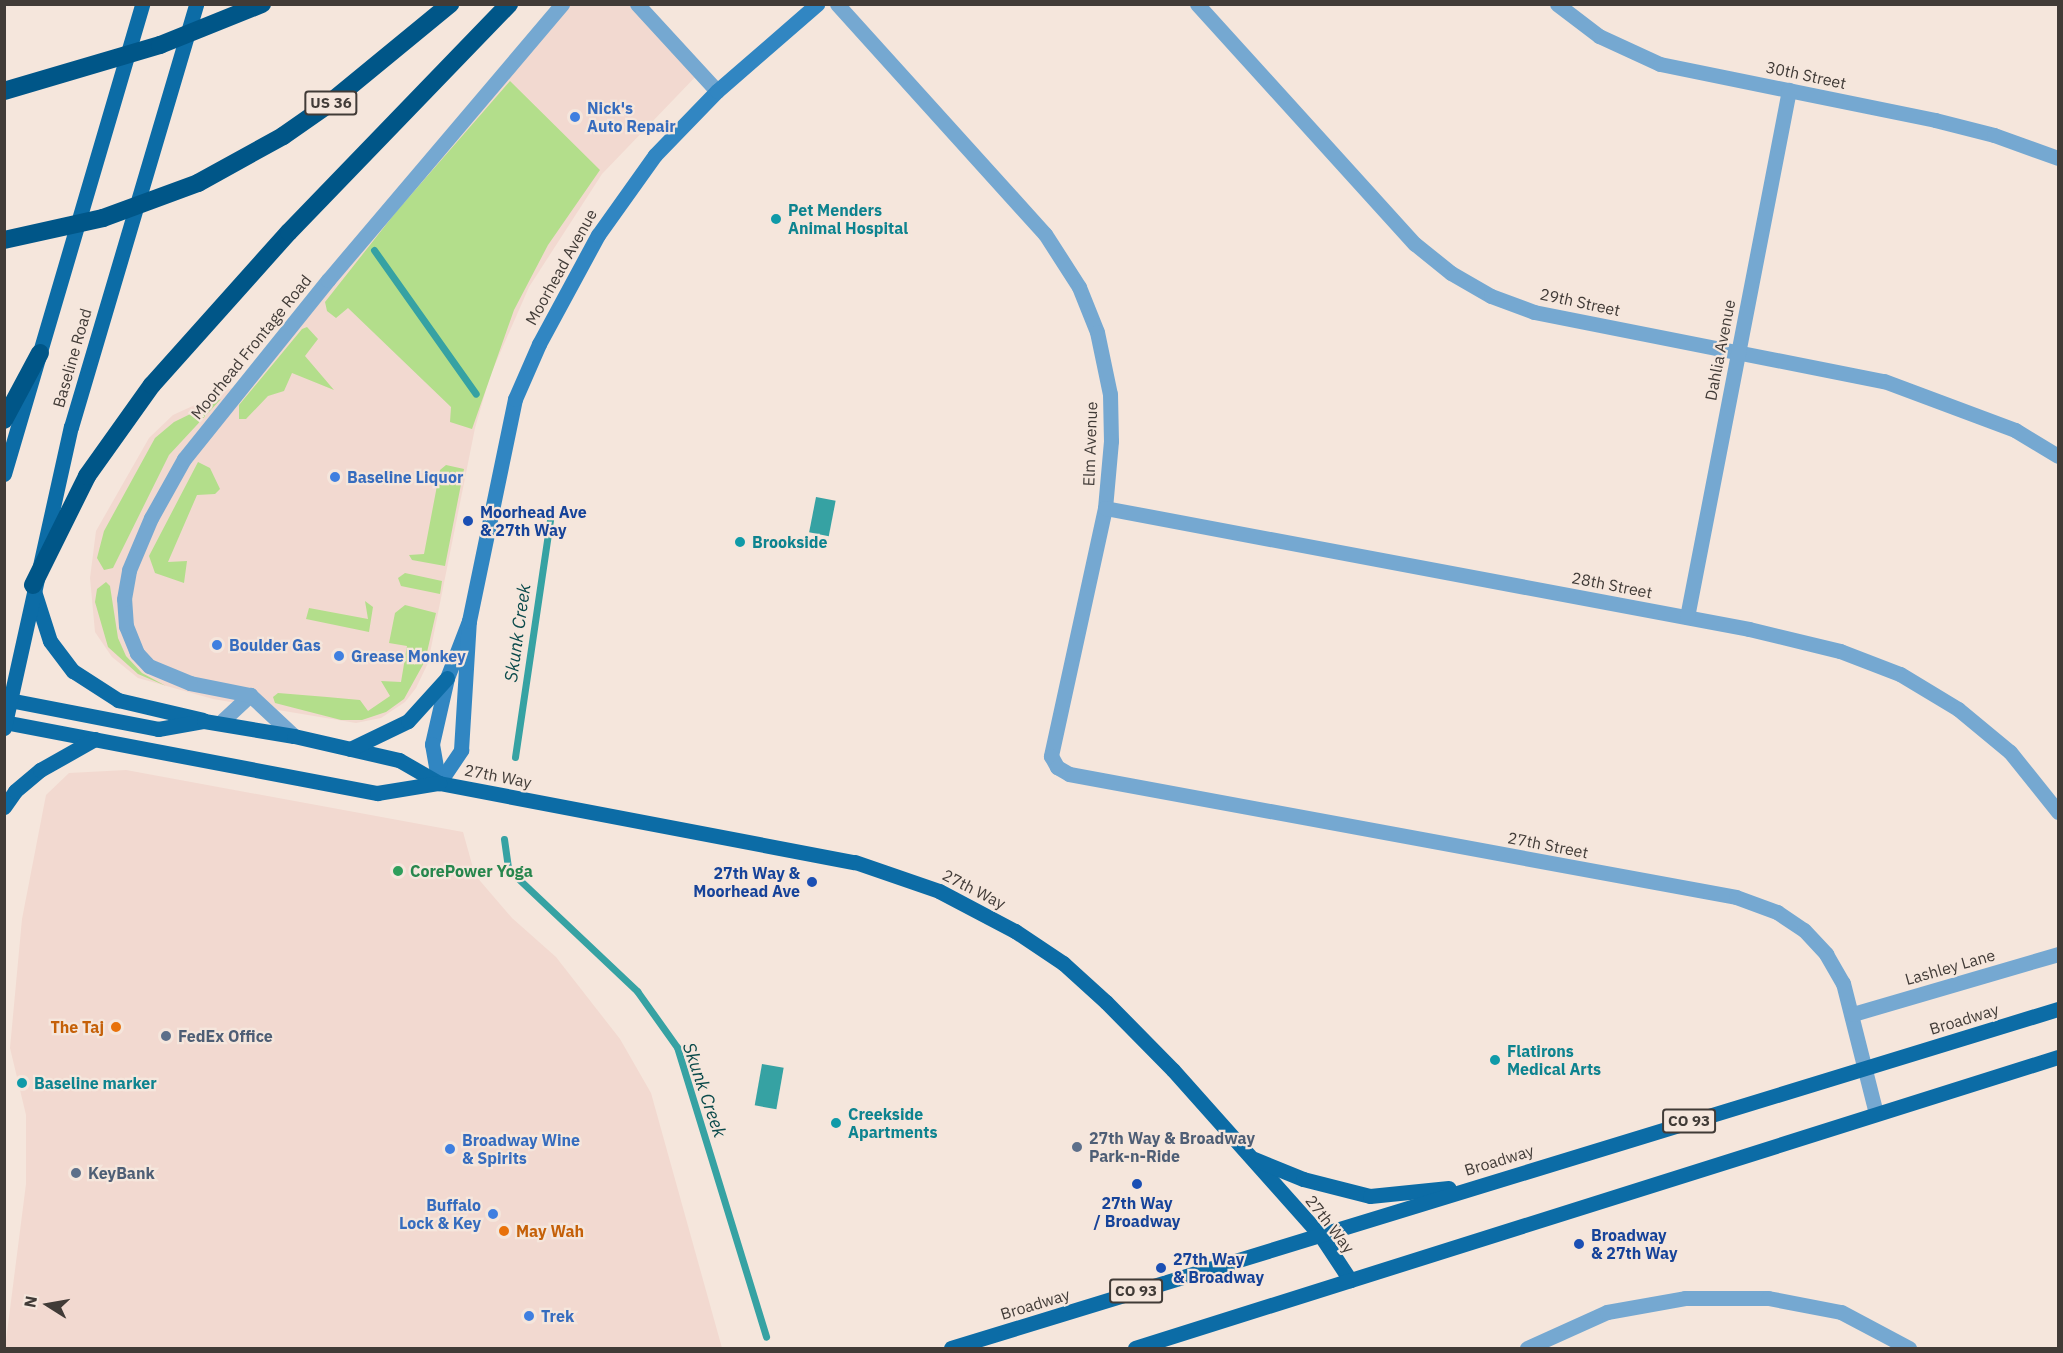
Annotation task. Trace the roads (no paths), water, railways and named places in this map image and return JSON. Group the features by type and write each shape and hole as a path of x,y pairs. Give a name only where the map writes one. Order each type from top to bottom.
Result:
{"highway":[{"path":"4,91 160,45 262,4"},
{"name":"US 36","path":"4,240 103,218 198,183 283,136 326,106 450,4"},
{"path":"33,585 96,459 152,385 289,232 509,4"},
{"path":"4,420 40,353"}],"main road":[{"name":"Baseline Road","path":"4,474 142,4"},
{"name":"Baseline Road","path":"5,724 7,699 71,427 196,4"},
{"path":"33,585 50,641 73,671 118,700 204,721"},
{"path":"350,748 408,721 447,678"},
{"name":"27th Way","path":"7,699 158,729 204,721 221,722 294,736 399,760 439,783 855,862 907,877 960,900 1064,963 1173,1070 1321,1236 1350,1280"},
{"name":"27th Way","path":"5,724 377,793 439,783"},
{"path":"4,807 15,791 40,770 95,740"},
{"name":"Broadway","path":"951,1348 2058,1009"},
{"path":"1135,1348 2058,1057"},
{"path":"1251,1158 1312,1182 1370,1196 1476,1186"}],"street":[{"name":"Moorhead Frontage Road","path":"294,736 250,695 162,674 137,653 126,626 124,590 151,518 184,459 328,280 562,4"},
{"path":"637,4 717,91"},
{"name":"Moorhead Avenue","path":"439,783 461,750 470,621 515,399 525,372 575,273 623,195 717,91 817,4"},
{"name":"Elm Avenue","path":"837,4 1045,234 1079,287 1097,332 1110,394 1111,441 1104,508 1051,756 1057,767 1068,774 1082,774"},
{"name":"29th Street","path":"1197,4 1415,244 1451,273 1491,296 1534,312 1894,384 2015,430 2058,456"},
{"name":"30th Street","path":"1557,4 1599,36 1632,54 1660,64 1974,130 2058,158"},
{"name":"Dahlia Avenue","path":"1687,617 1789,90"},
{"name":"28th Street","path":"1104,508 1687,617 1840,651 1900,674 1958,708 2010,752 2058,812"},
{"name":"Moorhead Avenue","path":"439,783 432,744 447,678 470,621"},
{"path":"221,722 250,695"},
{"name":"27th Street","path":"1082,774 1736,897 1777,912 1804,930 1826,954 1843,983 1876,1113"},
{"name":"Lashley Lane","path":"1852,1014 2058,954"},
{"path":"1527,1348 1607,1312 1685,1298 1768,1298 1841,1312 1909,1348"}],"water":[{"path":"816,497 836,501 829,536 809,532"},
{"path":"762,1064 784,1068 776,1109 755,1105"}],"waterway":[{"name":"Skunk Creek","path":"374,250 476,394"},
{"name":"Skunk Creek","path":"515,757 551,513"},
{"name":"Skunk Creek","path":"504,839 508,869 637,991 677,1047 766,1337"}],"place":[{"name":"Nick's Auto Repair","path":"575,117"},
{"name":"Pet Menders Animal Hospital","path":"776,219"},
{"name":"Baseline Liquor","path":"335,477"},
{"name":"Moorhead Ave & 27th Way","path":"468,521"},
{"name":"Brookside","path":"740,542"},
{"name":"Boulder Gas","path":"217,645"},
{"name":"Grease Monkey","path":"339,656"},
{"name":"CorePower Yoga","path":"398,871"},
{"name":"27th Way & Moorhead Ave","path":"812,882"},
{"name":"The Taj","path":"116,1027"},
{"name":"FedEx Office","path":"166,1036"},
{"name":"Flatirons Medical Arts","path":"1495,1060"},
{"name":"Baseline marker","path":"22,1083"},
{"name":"Creekside Apartments","path":"836,1123"},
{"name":"27th Way & Broadway Park-n-Ride","path":"1077,1147"},
{"name":"Broadway Wine & Spirits","path":"450,1149"},
{"name":"KeyBank","path":"76,1173"},
{"name":"27th Way / Broadway","path":"1137,1184"},
{"name":"Buffalo Lock & Key","path":"493,1214"},
{"name":"May Wah","path":"504,1231"},
{"name":"Broadway & 27th Way","path":"1579,1244"},
{"name":"27th Way & Broadway","path":"1161,1268"},
{"name":"Trek","path":"529,1316"}]}
